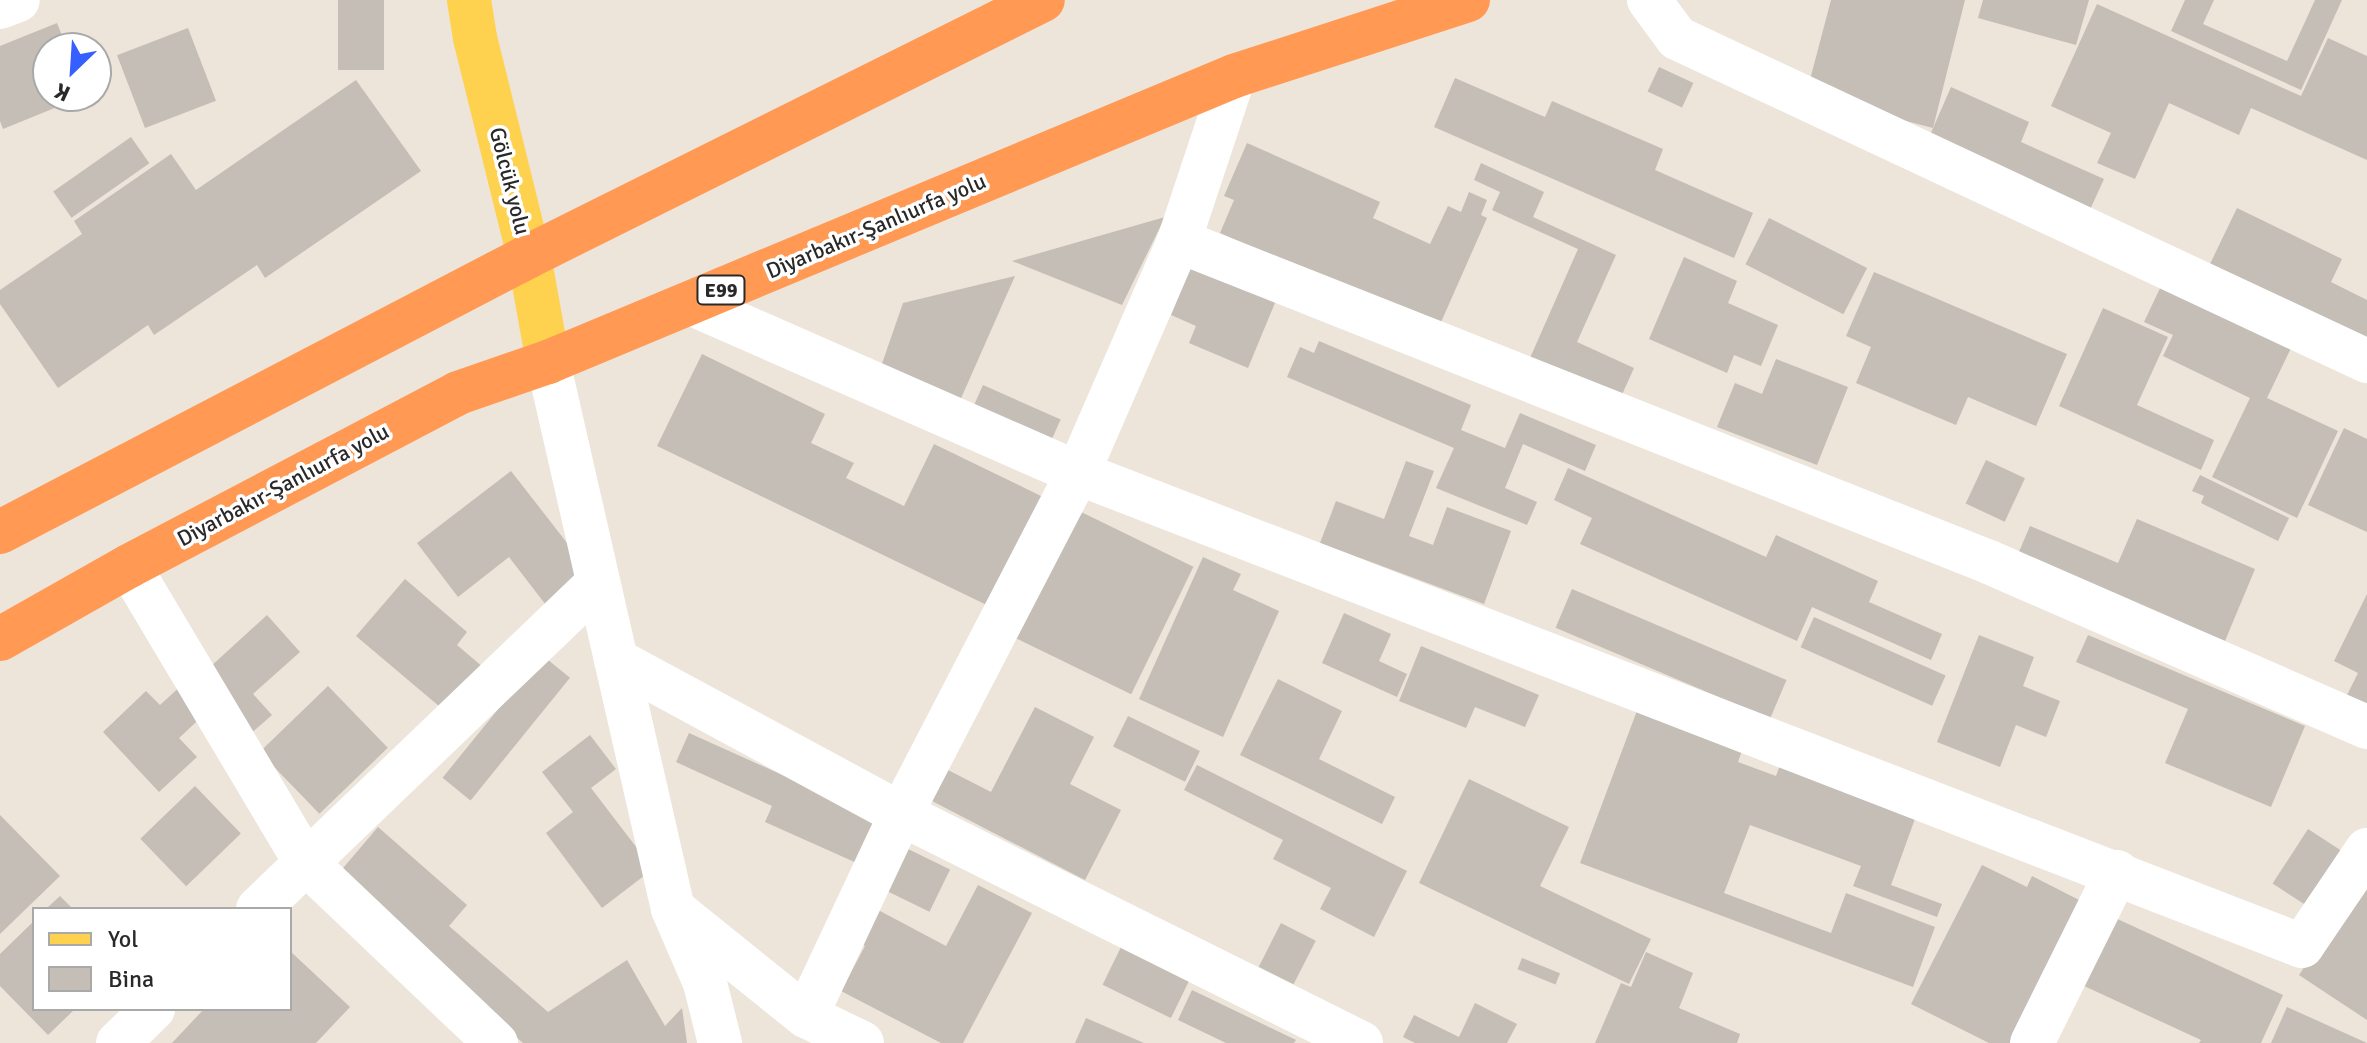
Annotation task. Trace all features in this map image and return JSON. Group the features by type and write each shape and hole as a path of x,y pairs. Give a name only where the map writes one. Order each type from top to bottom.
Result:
{"highway":[{"path":"0,532 529,256 1043,0"},
{"name":"Diyarbakır-Şanlıurfa yolu","path":"0,639 129,566 458,393 548,362 1234,76 1468,0"}],"main road":[{"name":"Gölcük yolu","path":"469,0 475,38 529,256 548,362"}],"street":[{"path":"0,7 18,0"},
{"path":"1649,0 1677,38 2367,361"},
{"path":"806,1016 901,814 1078,473 1179,241 1234,76"},
{"path":"1179,241 1989,562 2367,727"},
{"path":"690,303 1078,473 2302,946 2367,850"},
{"path":"548,362 673,909 705,983 720,1043"},
{"path":"129,566 306,863 496,1043"},
{"path":"260,907 598,583"},
{"path":"616,660 901,814 1361,1043"},
{"path":"2032,1043 2117,872"},
{"path":"673,909 806,1016 862,1043"},
{"path":"118,1043 151,1011"}],"building":[{"path":"338,0 384,0 384,70 338,70"},
{"path":"1831,0 1965,0 1933,128 1806,95"},
{"path":"1983,0 2089,0 2076,45 1978,18"},
{"path":"2185,0 2214,0 2203,24 2287,61 2315,0 2342,0 2301,90 2171,31"},
{"path":"2097,4 2301,96 2328,38 2367,56 2367,160 2251,108 2239,135 2169,103 2135,179 2097,163 2111,133 2051,106"},
{"path":"57,23 61,32 35,32"},
{"path":"188,28 216,101 145,128 117,55"},
{"path":"32,33 32,112 45,112 3,129 0,121 0,46"},
{"path":"1659,67 1693,83 1682,108 1648,91"},
{"path":"1455,78 1545,117 1552,101 1663,149 1655,170 1753,213 1734,258 1434,127"},
{"path":"356,80 421,171 265,278 257,265 154,335 148,325 58,388 0,304 0,290 82,234 74,221 171,154 196,190"},
{"path":"1951,87 2029,122 2021,142 2104,179 2088,214 1927,142"},
{"path":"131,137 149,163 72,218 53,191"},
{"path":"1247,143 1380,202 1373,218 1430,244 1448,206 1461,212 1469,192 1487,200 1481,215 1487,218 1438,329 1220,233 1234,200 1224,196"},
{"path":"1481,163 1544,192 1533,217 1616,255 1577,342 1634,368 1620,399 1530,358 1578,249 1492,210 1500,192 1474,180"},
{"path":"2237,208 2342,259 2331,282 2367,300 2367,339 2210,264"},
{"path":"1165,217 1122,305 1012,261"},
{"path":"1769,218 1867,268 1843,314 1745,264"},
{"path":"1684,257 1737,281 1728,303 1778,325 1761,366 1734,355 1727,373 1649,339"},
{"path":"1193,261 1277,298 1248,368 1189,343 1196,326 1171,315"},
{"path":"1874,272 2067,354 2036,426 1968,397 1956,425 1856,383 1871,347 1846,336"},
{"path":"1015,276 955,412 877,378 903,303"},
{"path":"2162,284 2292,346 2267,398 2338,431 2297,518 2212,477 2250,398 2163,356 2173,335 2144,322"},
{"path":"2103,308 2168,337 2137,405 2214,440 2201,470 2059,406"},
{"path":"1319,341 1471,405 1461,430 1505,448 1520,413 1596,445 1585,471 1523,444 1505,488 1537,502 1527,525 1436,488 1454,448 1287,377 1300,347 1314,353"},
{"path":"702,354 825,414 811,443 854,463 846,478 904,506 934,444 1043,497 991,607 657,446"},
{"path":"1776,359 1848,387 1817,465 1717,427 1735,383 1762,394"},
{"path":"983,385 1061,420 1051,441 974,406"},
{"path":"2344,428 2367,439 2367,532 2308,505"},
{"path":"1986,460 2025,478 2005,522 1966,504"},
{"path":"1406,461 1434,471 1409,536 1433,545 1447,507 1511,531 1484,604 1320,543 1336,501 1384,519"},
{"path":"1568,468 1766,557 1776,535 1878,581 1869,602 1942,634 1931,660 1812,607 1797,641 1580,544 1592,518 1554,500"},
{"path":"511,471 592,575 549,609 509,557 458,597 417,543"},
{"path":"2200,475 2289,518 2278,541 2201,503 2204,496 2192,491"},
{"path":"1073,508 1193,567 1131,694 1011,636"},
{"path":"2137,519 2255,569 2225,641 2018,554 2030,526 2118,563"},
{"path":"1203,557 1241,574 1233,590 1279,611 1223,737 1139,699"},
{"path":"405,579 467,632 457,645 484,668 446,712 356,636"},
{"path":"1572,589 1786,680 1770,719 1556,628"},
{"path":"2367,594 2367,712 2344,701 2358,673 2334,661"},
{"path":"1344,613 1391,634 1379,661 1407,674 1397,697 1322,663"},
{"path":"267,615 300,652 253,694 272,715 248,736 197,679"},
{"path":"1814,617 1946,676 1932,706 1801,647"},
{"path":"1979,635 2034,657 2023,686 2060,701 2046,737 2016,725 2000,767 1937,742"},
{"path":"2088,635 2305,726 2271,807 2165,763 2188,709 2076,662"},
{"path":"1421,646 1539,695 1525,727 1475,707 1466,728 1399,701"},
{"path":"542,655 570,678 471,800 443,778"},
{"path":"1278,679 1342,711 1319,759 1395,797 1382,824 1240,755"},
{"path":"183,684 209,710 179,738 197,757 159,792 103,732 146,691 160,705"},
{"path":"328,686 388,748 319,814 260,752"},
{"path":"1035,707 1094,737 1070,784 1121,810 1085,880 932,801 948,770 991,792"},
{"path":"1638,708 1743,748 1738,762 1776,776 1780,765 1916,816 1891,885 1942,904 1937,917 1853,886 1861,866 1750,825 1724,893 1831,933 1846,893 1935,927 1913,987 1580,863"},
{"path":"1128,716 1200,751 1185,782 1113,747"},
{"path":"689,733 880,819 859,864 765,822 772,806 676,762"},
{"path":"590,735 616,769 591,788 653,869 602,908 546,833 573,812 542,772"},
{"path":"1197,765 1407,871 1374,937 1320,909 1331,888 1273,859 1283,840 1184,790"},
{"path":"1469,779 1569,827 1540,886 1651,939 1629,984 1419,883"},
{"path":"195,786 241,833 186,886 140,839"},
{"path":"0,815 60,876 0,934"},
{"path":"378,827 467,905 449,926 548,1012 627,960 665,1026 682,1008 687,1043 523,1043 332,881"},
{"path":"2308,829 2354,859 2319,913 2273,884"},
{"path":"906,848 950,869 929,912 885,890"},
{"path":"1982,865 2027,887 2032,876 2085,903 2015,1043 1989,1043 1911,1004"},
{"path":"2367,872 2367,1020 2299,975"},
{"path":"978,885 1032,913 963,1043 941,1043 841,991 865,946 847,937 865,903 946,946"},
{"path":"60,896 71,907 48,907"},
{"path":"2113,917 2283,995 2261,1043 2199,1043 2201,1040 2082,985"},
{"path":"32,923 32,1011 73,1011 48,1035 0,986 0,954"},
{"path":"1281,923 1316,941 1294,984 1259,967"},
{"path":"1121,947 1189,980 1171,1018 1103,985"},
{"path":"1646,952 1693,973 1679,1008 1740,1034 1737,1043 1595,1043 1621,983 1631,987"},
{"path":"292,953 350,1007 316,1043 172,1043 202,1011 292,1011"},
{"path":"1522,958 1560,973 1556,984 1518,969"},
{"path":"1192,990 1296,1040 1294,1043 1226,1043 1178,1020"},
{"path":"1475,1003 1517,1024 1507,1043 1415,1043 1403,1037 1414,1015 1459,1037"},
{"path":"2287,1007 2367,1043 2271,1043"},
{"path":"1086,1018 1144,1043 1075,1043"}]}
